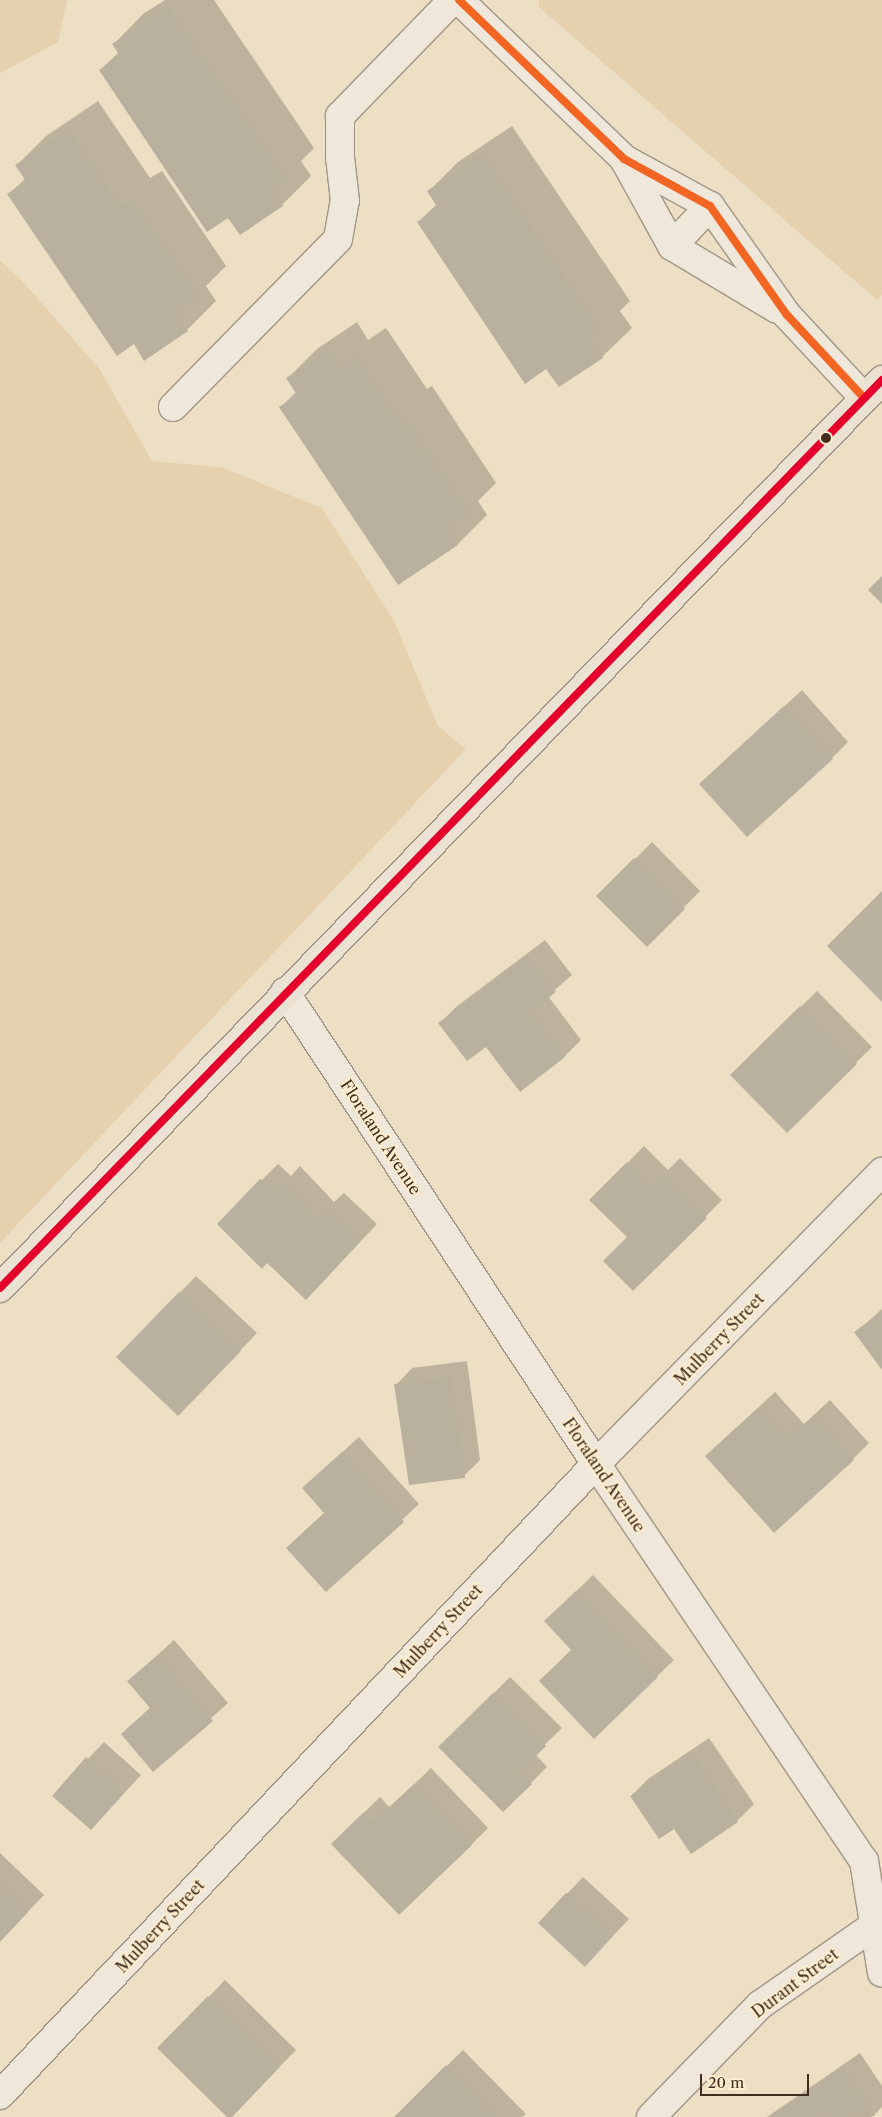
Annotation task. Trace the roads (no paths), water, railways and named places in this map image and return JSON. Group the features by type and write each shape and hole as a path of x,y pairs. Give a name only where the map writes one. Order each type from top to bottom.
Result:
{"main road":[{"path":"0,1288 285,992 873,389"}],"street":[{"path":"173,406 338,239 345,200 340,157 340,116 453,0"},
{"path":"459,0 624,159 710,206 754,284"},
{"path":"624,159 672,246 754,284 873,389"},
{"path":"672,246 710,206"},
{"name":"Floraland Avenue","path":"285,992 596,1464 864,1861 878,1922 882,1973"},
{"name":"Mulberry Street","path":"0,2095 596,1464 882,1172"},
{"name":"Durant Street","path":"652,2117 760,2005 878,1922"}]}
